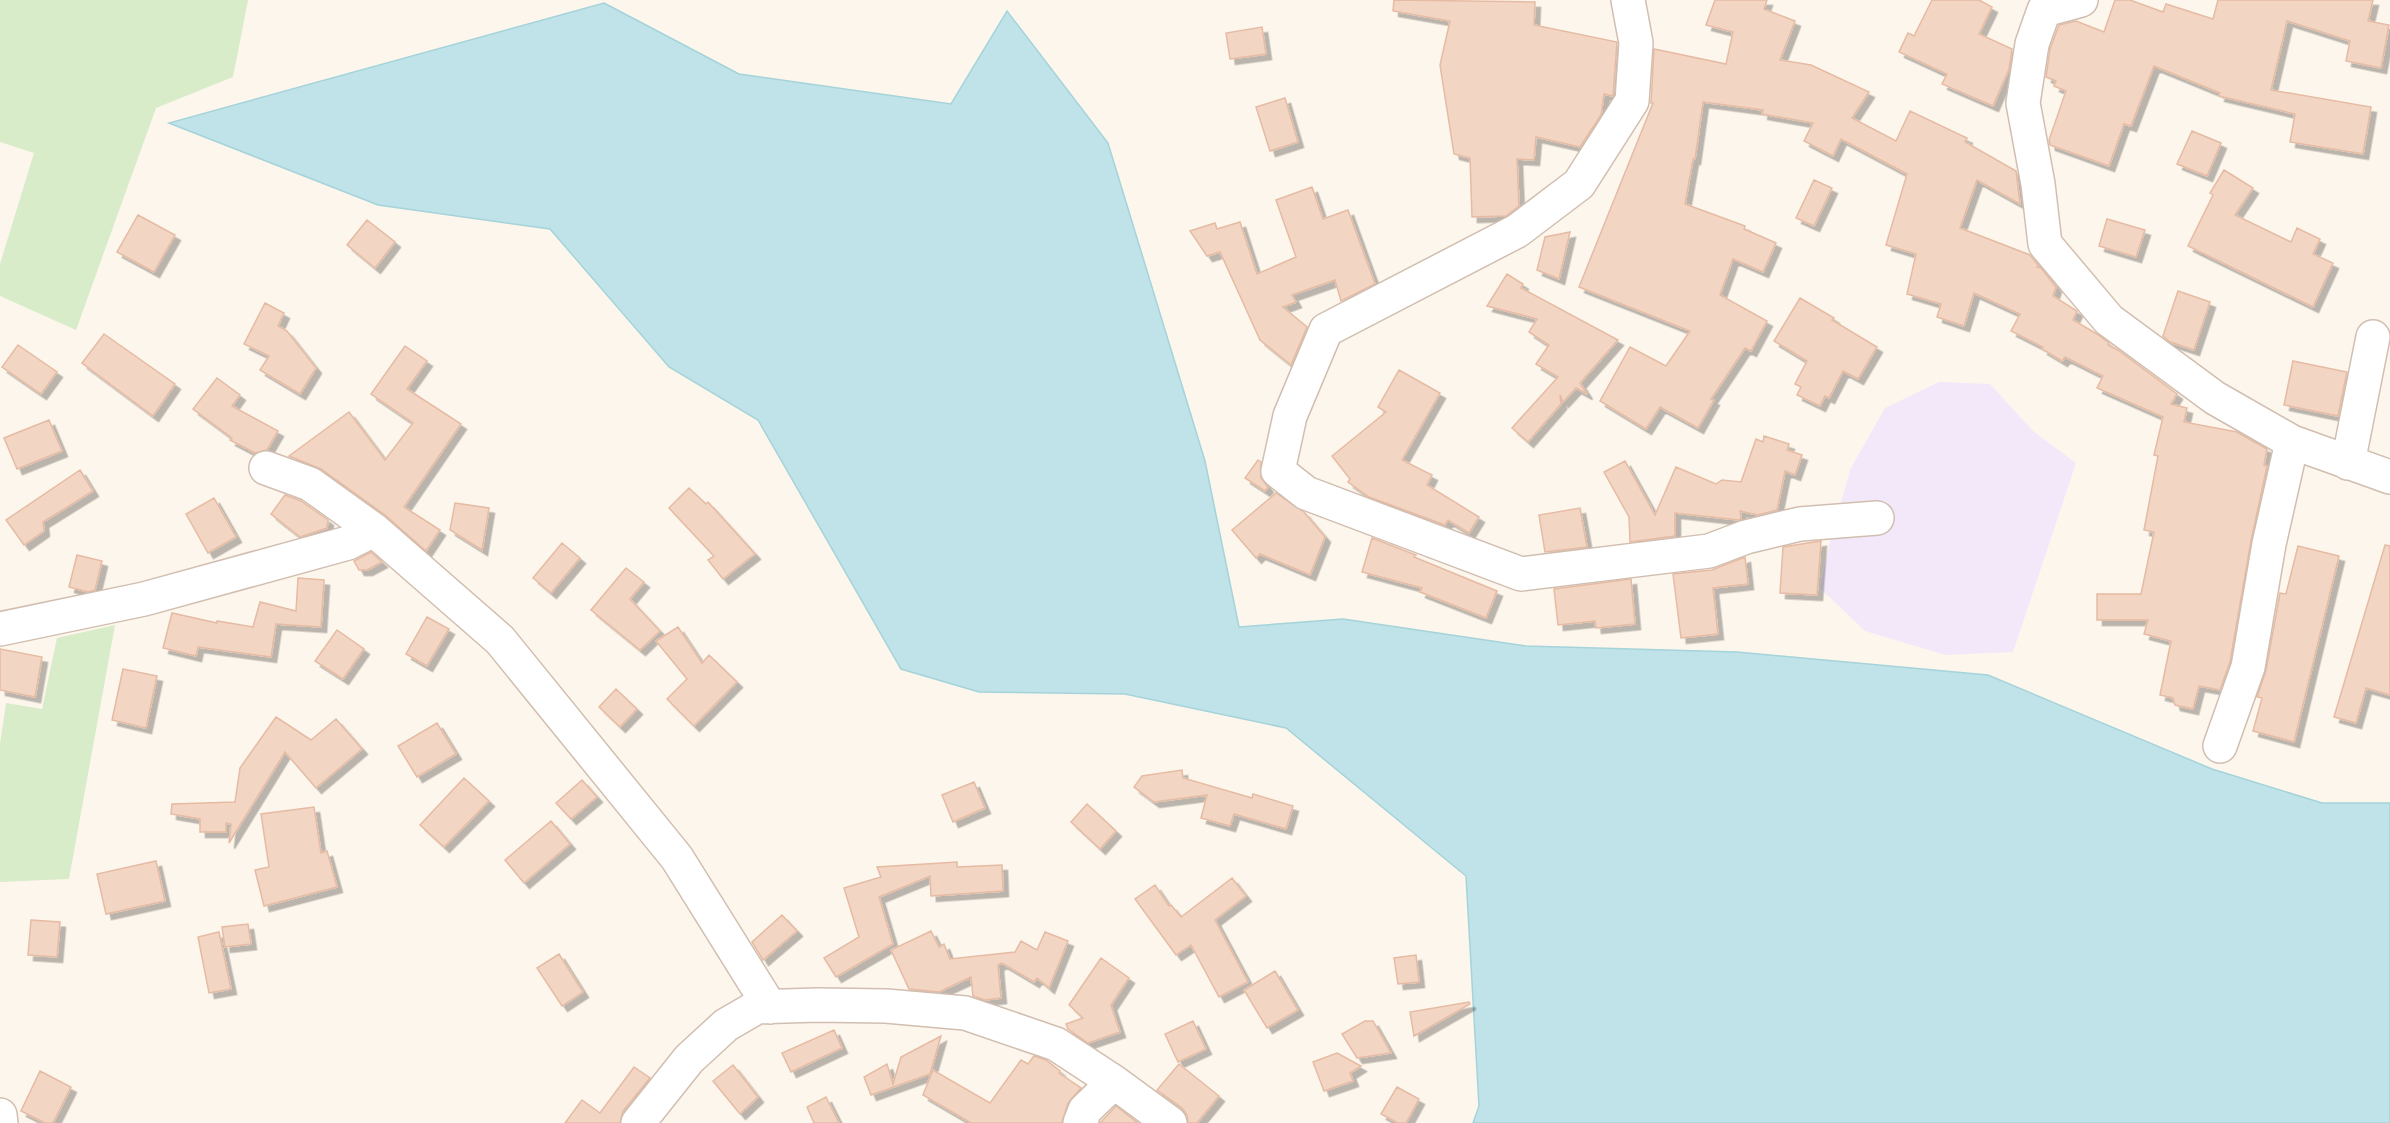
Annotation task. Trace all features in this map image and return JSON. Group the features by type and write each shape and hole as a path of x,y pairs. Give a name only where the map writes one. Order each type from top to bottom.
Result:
{"street":[{"path":"1628,0 1636,43 1632,101 1579,184 1517,231 1326,330 1290,417 1278,471 1306,493 1336,506 1521,574 1709,551 1746,537 1800,524 1877,518"},
{"path":"2080,0 2039,5 2023,104 2038,184 2045,244 2109,320 2215,398 2292,442 2390,477"},
{"path":"2348,463 2373,337"},
{"path":"2220,746 2248,668 2269,544 2292,442"},
{"path":"266,468 310,484 374,530 500,640 677,858 770,1007"},
{"path":"0,629 155,596 348,543 374,530"},
{"path":"638,1123 689,1059 726,1025 757,1007 886,1006 965,1013 1056,1044 1114,1082 1170,1123"},
{"path":"1080,1123 1085,1110 1114,1082"},
{"path":"0,1115 1,1123"}],"shaded area":[{"path":"1939,382 1990,384 2033,431 2076,463 2013,652 1945,655 1865,631 1820,588 1832,532 1851,468 1885,408"}],"green space":[{"path":"0,0 248,0 233,77 156,108 76,330 0,296 0,264 34,153 0,142"},
{"path":"115,625 69,879 0,882 0,744 6,703 42,709 57,638"}],"water":[{"path":"604,3 739,74 951,104 1007,11 1108,143 1205,461 1239,627 1343,619 1526,646 1737,652 1988,675 2212,769 2322,803 2390,803 2390,1123 1473,1123 1479,1106 1466,876 1286,728 1125,694 979,692 901,669 758,420 669,367 550,229 378,205 169,123"}],"building":[{"path":"1394,0 1535,2 1534,25 1617,42 1613,96 1604,94 1601,115 1580,147 1536,137 1534,160 1517,159 1519,206 1506,216 1472,217 1470,158 1454,154 1440,65 1450,21 1393,11"},
{"path":"1715,0 1767,0 1764,9 1795,21 1780,60 1811,65 1869,92 1852,118 1896,141 1910,111 1967,138 1965,142 2016,171 2020,204 1977,180 1960,228 2030,255 2038,265 2037,267 2041,268 2056,287 2053,296 2077,311 2073,320 2097,334 2109,343 2108,345 2177,394 2171,404 2187,408 2184,422 2237,432 2267,449 2264,465 2267,466 2251,541 2230,662 2220,690 2199,686 2193,709 2175,705 2173,698 2160,695 2171,641 2144,634 2148,620 2097,620 2097,594 2141,594 2154,532 2144,530 2158,456 2154,455 2163,417 2097,388 2103,376 2065,357 2062,361 2042,349 2043,347 2011,331 2020,314 1974,293 1964,326 1937,317 1941,304 1907,294 1916,254 1886,245 1907,174 1841,139 1833,156 1804,141 1813,123 1762,114 1763,110 1703,102 1695,159 1693,159 1685,204 1745,226 1744,229 1776,243 1763,272 1733,259 1720,295 1767,321 1751,351 1745,348 1711,399 1714,400 1698,428 1660,407 1646,429 1600,401 1630,347 1666,366 1690,331 1579,287 1653,103 1651,103 1654,49 1726,64 1733,32 1706,25"},
{"path":"1932,0 1979,0 1992,7 1979,34 2012,49 2009,69 1993,106 1942,84 1947,74 1899,52 1908,33 1914,36"},
{"path":"2115,0 2130,0 2163,12 2166,4 2213,19 2218,0 2373,0 2368,21 2389,25 2381,68 2346,61 2350,41 2287,21 2271,90 2371,107 2363,154 2290,142 2295,114 2219,96 2220,93 2154,66 2131,126 2124,124 2109,166 2050,145 2049,140 2066,91 2054,86 2056,81 2046,77 2050,49 2059,25 2076,21 2104,32"},
{"path":"1262,27 1266,54 1230,59 1226,33"},
{"path":"1285,98 1298,142 1270,151 1256,107"},
{"path":"2192,131 2221,143 2207,176 2177,164"},
{"path":"2224,170 2253,188 2235,215 2291,242 2297,228 2320,239 2313,254 2333,263 2313,307 2188,246 2213,195 2210,193"},
{"path":"1814,180 1832,188 1814,226 1796,218"},
{"path":"1312,187 1323,219 1348,210 1375,284 1341,301 1335,280 1292,295 1296,302 1283,307 1307,327 1291,365 1260,340 1220,252 1207,256 1190,231 1215,223 1217,229 1240,222 1257,274 1296,257 1276,200"},
{"path":"138,215 175,235 154,272 117,252"},
{"path":"2107,219 2145,230 2136,257 2099,246"},
{"path":"367,220 395,242 375,268 347,245"},
{"path":"1570,232 1559,279 1537,270 1545,237"},
{"path":"1507,274 1523,284 1521,288 1618,340 1580,383 1587,394 1576,388 1563,402 1560,395 1561,404 1528,442 1512,428 1558,377 1536,364 1549,345 1529,332 1537,319 1487,306"},
{"path":"2178,291 2210,302 2194,350 2170,342 2163,336"},
{"path":"1800,298 1877,347 1858,379 1843,371 1829,398 1825,396 1820,406 1797,395 1801,387 1795,384 1807,361 1774,341"},
{"path":"265,303 284,313 278,326 287,331 316,368 300,394 260,370 269,356 244,344"},
{"path":"104,334 175,384 153,416 82,363"},
{"path":"18,345 57,372 41,394 2,367"},
{"path":"405,346 427,361 407,389 461,424 404,507 440,530 426,551 385,515 321,469 289,456 349,412 385,460 413,423 371,394"},
{"path":"2293,361 2347,372 2338,416 2284,405"},
{"path":"1399,370 1440,393 1402,460 1432,475 1427,485 1479,517 1469,533 1448,520 1445,525 1369,497 1348,482 1350,479 1332,456 1386,412 1378,407"},
{"path":"217,378 240,395 232,406 278,431 267,450 255,453 230,440 232,438 193,409"},
{"path":"49,420 62,451 17,469 4,438"},
{"path":"1764,436 1789,444 1787,450 1802,455 1795,475 1785,471 1777,510 1758,515 1740,511 1741,519 1739,520 1675,513 1675,536 1630,542 1629,517 1604,472 1625,461 1655,515 1676,467 1716,484 1722,480 1741,482 1756,439 1763,442"},
{"path":"1258,460 1261,462 1261,478 1268,487 1265,491 1245,478"},
{"path":"80,470 93,491 43,522 44,531 24,545 6,520"},
{"path":"689,488 706,504 708,502 755,554 723,579 708,560 714,556 669,508"},
{"path":"1276,493 1304,512 1325,537 1310,575 1260,554 1256,558 1232,530"},
{"path":"285,495 301,501 328,520 327,528 300,537 271,514"},
{"path":"214,498 236,537 208,553 186,514"},
{"path":"455,503 489,508 482,550 450,530"},
{"path":"1580,508 1587,547 1545,552 1539,515"},
{"path":"1372,538 1497,591 1486,618 1420,592 1422,588 1362,572"},
{"path":"1821,541 1817,595 1780,593 1783,547"},
{"path":"562,543 580,558 551,593 533,578"},
{"path":"2385,545 2390,546 2390,695 2366,688 2356,723 2334,717"},
{"path":"2298,546 2339,556 2294,742 2253,731 2262,698 2257,697 2266,670 2280,593 2286,594"},
{"path":"371,552 382,562 367,570 359,570 354,561"},
{"path":"77,555 102,561 95,590 88,592 69,587"},
{"path":"1745,557 1748,584 1713,588 1718,634 1681,638 1673,574 1712,570"},
{"path":"626,568 644,582 630,599 660,631 640,650 591,610"},
{"path":"298,578 324,580 321,627 276,624 271,657 198,647 196,656 163,648 172,613 217,623 217,621 253,627 260,602 296,611"},
{"path":"1631,579 1635,624 1596,628 1595,621 1558,625 1554,589"},
{"path":"427,617 449,629 427,666 406,654"},
{"path":"678,627 702,663 709,655 737,682 694,726 667,699 687,679 656,641"},
{"path":"337,630 364,649 343,679 315,661"},
{"path":"0,649 42,657 35,697 0,690"},
{"path":"123,669 157,676 146,728 112,720"},
{"path":"616,689 637,709 620,727 599,707"},
{"path":"276,717 311,740 336,719 362,749 316,788 285,752 229,843 231,824 226,823 226,832 200,832 200,819 171,814 172,804 235,802 240,768"},
{"path":"437,723 456,754 417,777 398,746"},
{"path":"1182,770 1183,778 1252,798 1253,794 1293,806 1286,829 1234,814 1230,826 1201,818 1207,795 1154,802 1134,787 1142,776"},
{"path":"464,778 489,801 444,847 420,825"},
{"path":"582,780 597,797 571,819 556,803"},
{"path":"974,782 985,808 953,822 942,795"},
{"path":"1087,804 1116,831 1100,849 1071,822"},
{"path":"314,807 321,853 327,851 337,887 264,906 255,870 269,867 261,814"},
{"path":"551,821 570,844 524,883 505,860"},
{"path":"156,861 165,901 106,914 97,874"},
{"path":"957,862 957,867 1002,865 1003,891 931,896 930,876 879,897 893,944 836,977 824,958 859,937 844,888 881,877 877,867"},
{"path":"1232,878 1246,896 1215,920 1248,982 1219,997 1191,945 1176,955 1135,899 1155,885 1169,906 1171,905 1181,917"},
{"path":"782,915 797,931 763,960 752,942"},
{"path":"31,920 60,922 57,957 28,955"},
{"path":"248,924 251,944 225,947 222,927"},
{"path":"931,931 939,947 944,944 950,959 1015,952 1021,941 1037,950 1045,932 1068,941 1049,988 1037,978 1034,982 1002,963 998,965 1001,998 985,1000 973,996 971,977 939,992 909,989 891,950"},
{"path":"219,932 231,989 209,993 198,937"},
{"path":"559,954 583,992 562,1006 537,968"},
{"path":"1416,955 1419,982 1398,984 1394,958"},
{"path":"1101,958 1129,978 1111,1005 1120,1032 1088,1043 1068,1029 1066,1024 1083,1018 1069,1005"},
{"path":"1275,971 1298,1010 1267,1028 1244,990"},
{"path":"1469,1002 1470,1004 1414,1036 1410,1012"},
{"path":"1193,1021 1206,1049 1178,1062 1165,1034"},
{"path":"1365,1021 1373,1021 1391,1053 1357,1058 1342,1034"},
{"path":"834,1030 842,1048 791,1072 782,1053"},
{"path":"941,1036 930,1074 871,1095 864,1077 887,1064 893,1084 901,1057"},
{"path":"1337,1053 1361,1066 1350,1073 1353,1081 1324,1091 1313,1062"},
{"path":"1034,1056 1046,1060 1060,1071 1059,1073 1081,1088 1068,1103 1062,1123 971,1123 923,1095 933,1070 990,1103 1021,1060 1028,1064"},
{"path":"1179,1064 1219,1096 1197,1123 1188,1123 1187,1115 1182,1108 1157,1090"},
{"path":"733,1065 758,1097 740,1114 713,1081"},
{"path":"634,1067 650,1078 623,1111 620,1123 565,1123 582,1100 600,1113"},
{"path":"40,1071 71,1087 53,1123 45,1123 21,1111"},
{"path":"1397,1087 1419,1099 1406,1123 1398,1123 1381,1114"},
{"path":"826,1097 839,1123 814,1123 807,1107"},
{"path":"1116,1106 1138,1123 1100,1123"}]}
